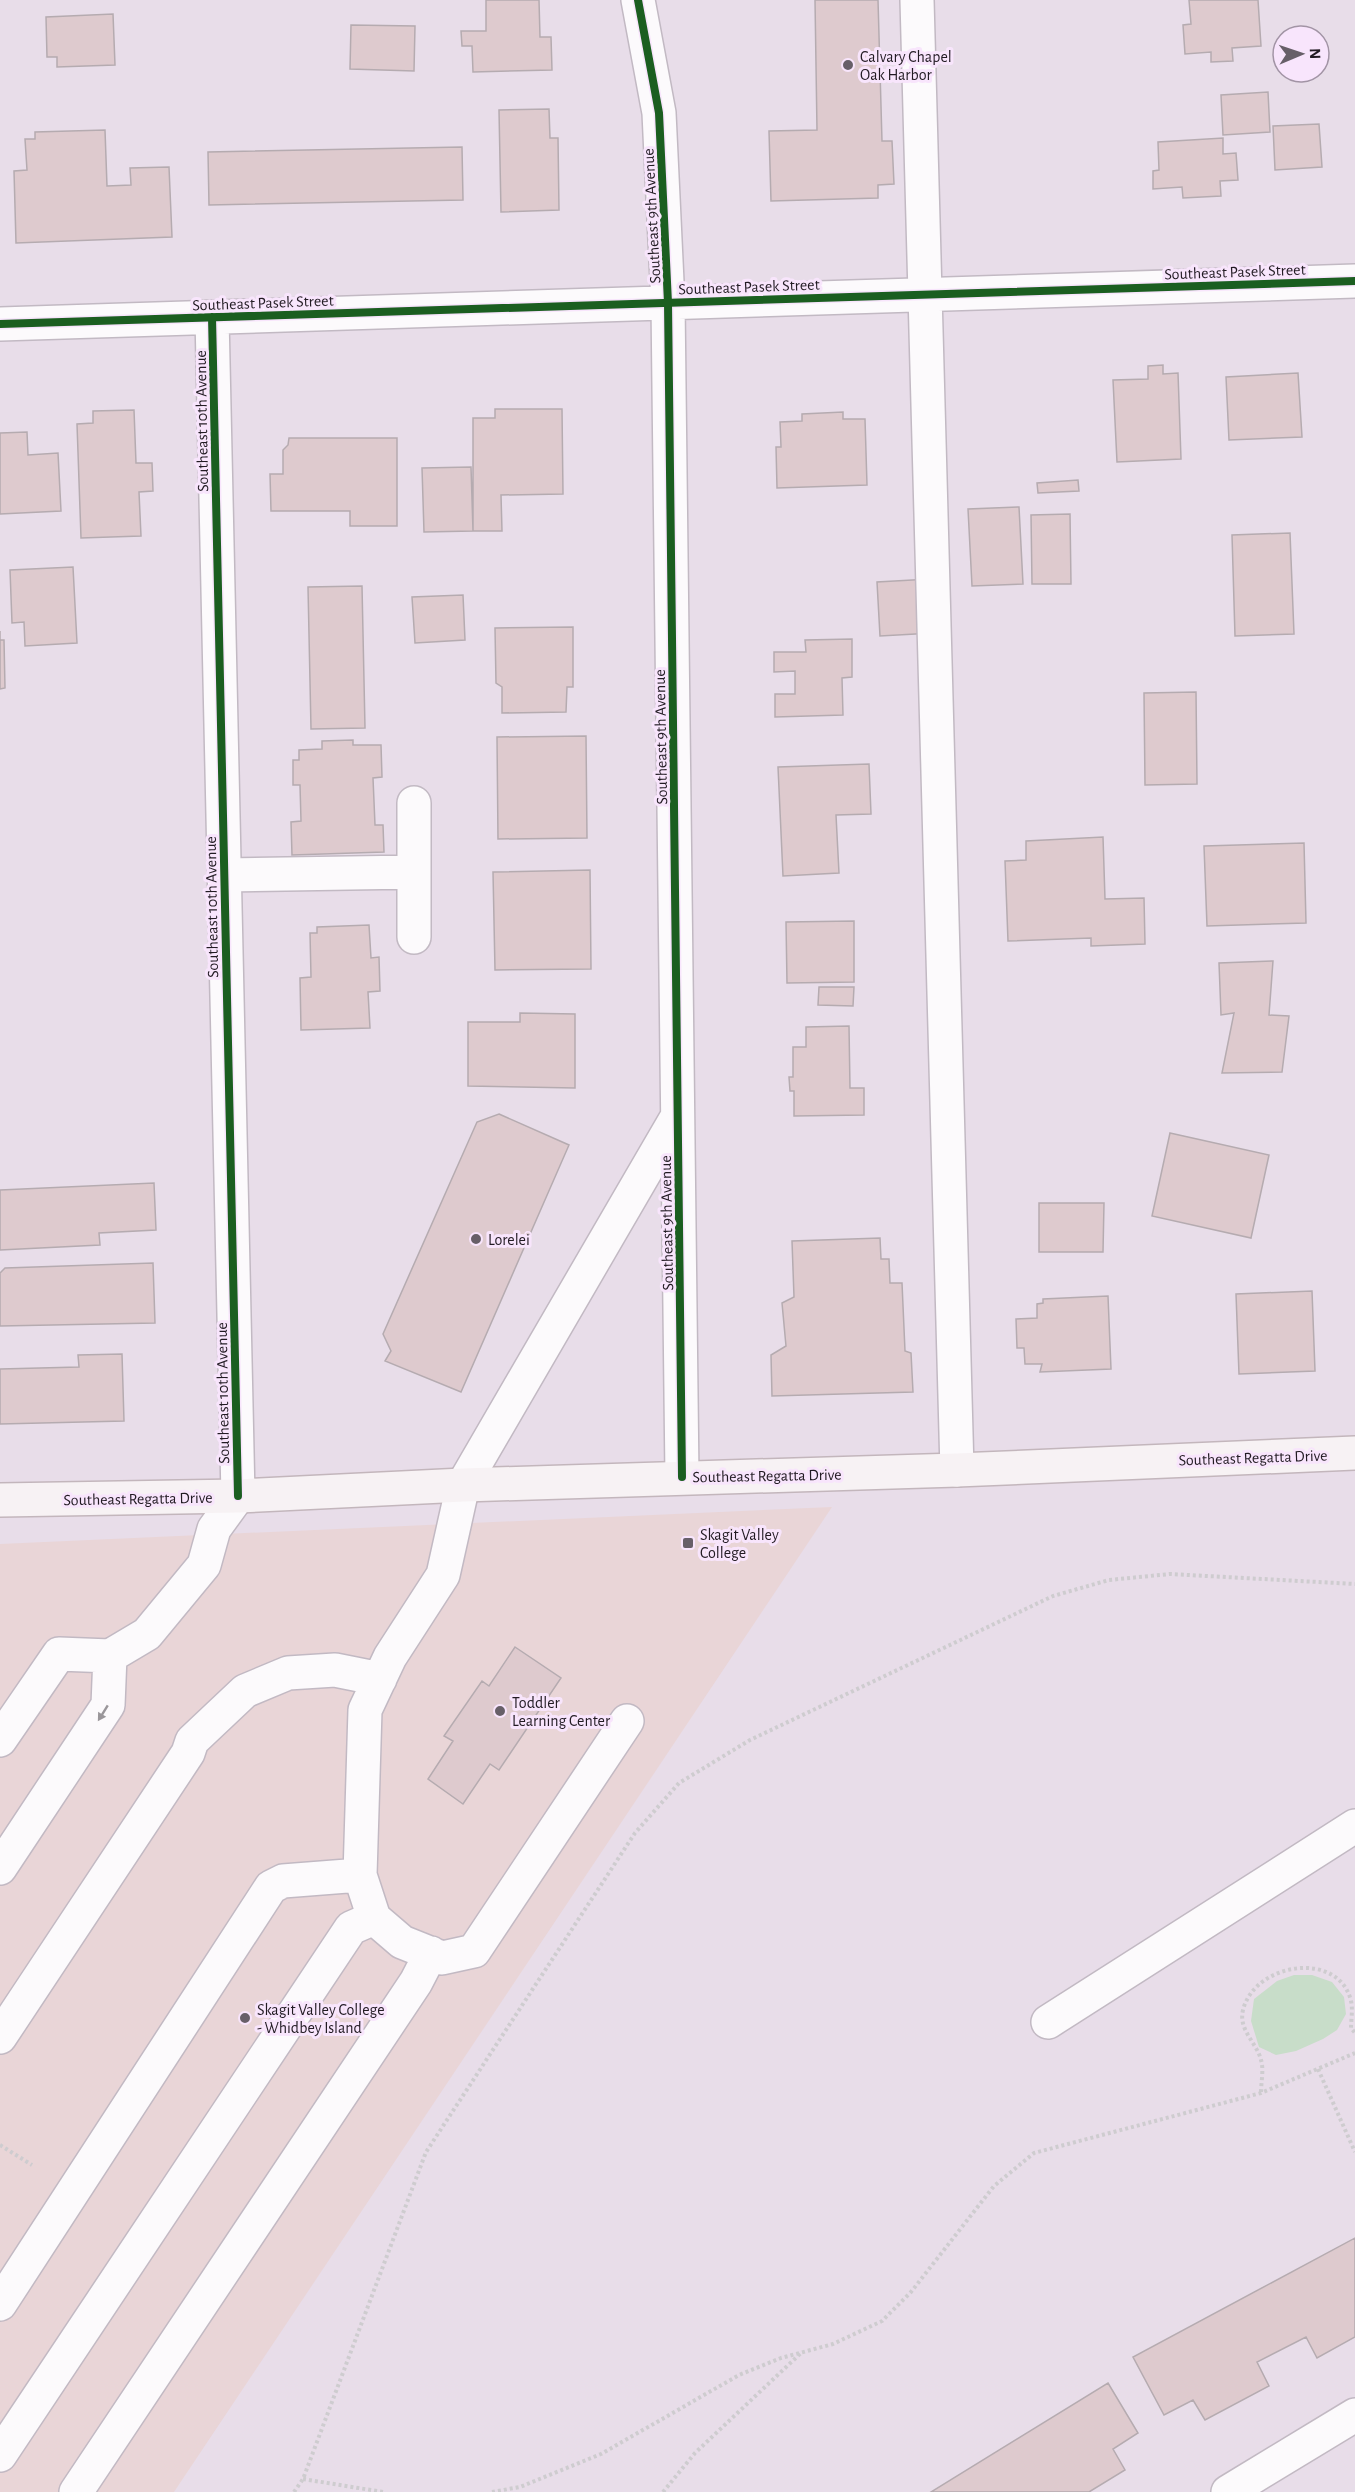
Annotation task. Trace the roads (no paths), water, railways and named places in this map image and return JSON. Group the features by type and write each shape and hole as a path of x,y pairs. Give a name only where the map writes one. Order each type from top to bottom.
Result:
{"main road":[{"name":"Southeast Regatta Drive","path":"0,1500 238,1496 463,1485 957,1470 1355,1453"}],"street":[{"name":"Southeast 9th Avenue","path":"638,0 659,113 668,303 682,1477"},
{"path":"917,0 957,1470"},
{"name":"Southeast Pasek Street","path":"0,324 1355,281"},
{"name":"Southeast 10th Avenue","path":"212,317 238,1496"},
{"path":"414,803 414,937"},
{"path":"224,875 414,872"},
{"path":"627,1720 474,1951 442,1958 402,1941 374,1918 360,1875 365,1710 390,1657 443,1575 463,1485 678,1116"},
{"path":"0,1740 59,1654 110,1656 147,1634 204,1565 214,1528 238,1496"},
{"path":"0,1868 108,1705 110,1656"},
{"path":"0,2037 188,1753 192,1741 245,1691 288,1673 335,1670 380,1679"},
{"path":"1048,2022 1355,1826"},
{"path":"0,2304 271,1887 283,1881 360,1875"},
{"path":"0,2456 351,1928 374,1918"},
{"path":"76,2492 416,1982 431,1953"},
{"path":"1228,2492 1355,2415"}],"place":[{"name":"Calvary Chapel Oak Harbor","path":"848,65"},
{"name":"Lorelei","path":"476,1239"},
{"name":"Skagit Valley College","path":"688,1543"},
{"name":"Toddler Learning Center","path":"500,1711"},
{"name":"Skagit Valley College - Whidbey Island","path":"245,2018"}]}
